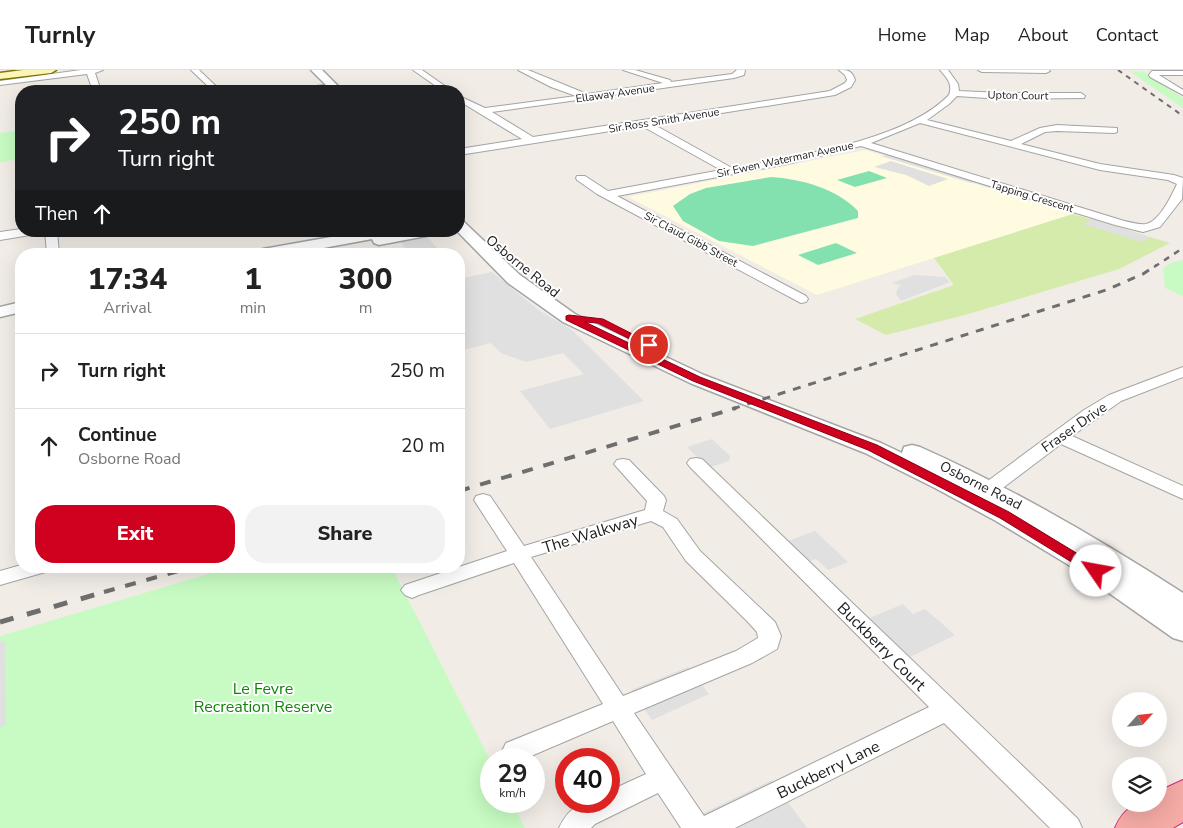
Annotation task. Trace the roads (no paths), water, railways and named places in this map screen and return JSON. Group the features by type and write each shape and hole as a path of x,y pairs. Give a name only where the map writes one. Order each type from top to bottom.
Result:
{"highway":[{"path":"1136,828 1183,799"}],"main road":[{"path":"0,76 51,70"}],"street":[{"path":"195,70 211,85"},
{"path":"417,70 439,85"},
{"path":"522,70 554,85 587,97"},
{"path":"627,70 673,84"},
{"name":"Ellaway Avenue","path":"484,111 734,76 741,73 741,70"},
{"name":"Sir Ross Smith Avenue","path":"465,151 832,93 848,85 851,80 849,74 843,70"},
{"path":"944,70 951,78 955,87 954,93"},
{"path":"982,70 1046,72"},
{"path":"0,83 94,71 96,85"},
{"path":"312,73 330,85"},
{"path":"312,73 318,85"},
{"path":"1183,73 1155,73 1153,75 1183,93"},
{"name":"Upton Court","path":"954,93 1001,96 1081,96"},
{"name":"Sir Ewen Waterman Avenue","path":"607,195 830,152 860,143 918,120 936,110 954,93"},
{"path":"465,101 532,141"},
{"name":"Tapping Crescent","path":"860,143 1078,211 1143,228 1156,225 1176,199 1183,183 1170,177 1100,167 918,120"},
{"path":"644,123 730,171"},
{"path":"1010,145 1043,130 1057,128 1114,130"},
{"name":"Sir Claud Gibb Street","path":"581,178 607,195 801,299"},
{"name":"Osborne Road","path":"465,232 538,281 571,312 697,379 982,494 1104,553 1183,606"},
{"path":"0,236 15,234"},
{"path":"303,248 377,237"},
{"path":"334,248 384,237"},
{"path":"0,300 15,298"},
{"path":"0,312 15,308"},
{"name":"Osborne Road","path":"571,312 600,321 700,368 941,464 982,494 1183,630"},
{"name":"Fraser Drive","path":"982,494 1115,398 1183,372"},
{"path":"1060,437 1183,493"},
{"name":"Buckberry Court","path":"696,463 1068,828"},
{"path":"623,464 657,500 653,514"},
{"path":"483,500 696,828"},
{"name":"The Walkway","path":"465,572 653,514 670,523 693,556 767,628 770,643 744,657 619,710"},
{"path":"0,578 18,573"},
{"name":"The Walkway","path":"412,590 463,573"},
{"path":"524,748 619,710"},
{"name":"Buckberry Lane","path":"708,828 947,710"},
{"path":"573,828 584,815 663,778"}],"railway":[{"path":"1118,70 1183,116"},
{"path":"1154,267 1183,248"},
{"path":"732,409 1106,290 1143,274 1156,265"},
{"path":"465,489 736,408"},
{"path":"104,592 171,573"},
{"path":"0,622 108,591"}],"park label":[{"name":"Le Fevre Recreation Reserve","path":"263,697"}]}
